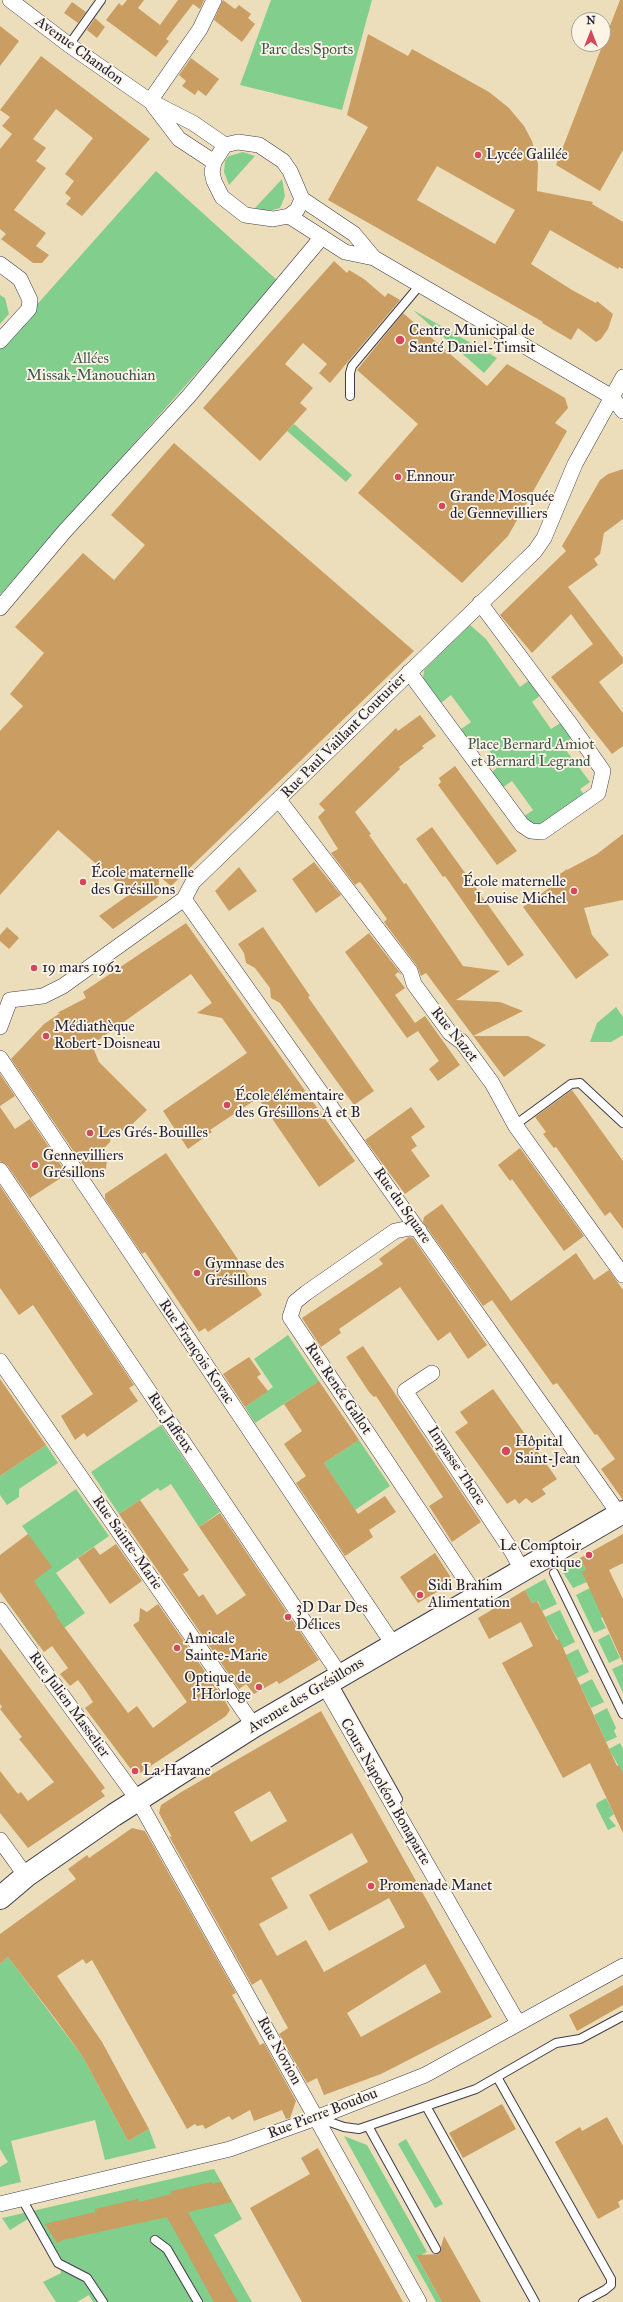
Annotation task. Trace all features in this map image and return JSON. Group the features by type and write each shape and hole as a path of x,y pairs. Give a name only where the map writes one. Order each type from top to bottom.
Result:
{"main road":[{"name":"Avenue des Grésillons","path":"0,1898 26,1876 138,1800 254,1726 621,1513"}],"street":[{"name":"Avenue Chandon","path":"10,0 69,45 150,101 193,123 226,145"},
{"path":"150,101 200,29 214,0"},
{"name":"Avenue Chandon","path":"150,101 179,139 214,162"},
{"path":"302,199 297,210 289,216 273,219 245,215 222,197 212,172 214,162 226,145 248,142 259,145 283,161 290,171 302,199 354,234 374,258"},
{"path":"289,216 346,252 374,258 612,397 623,411"},
{"path":"0,608 64,532 183,403 322,237"},
{"path":"0,264 22,283 30,300 29,309 0,341"},
{"name":"Rue Paul Vaillant Couturier","path":"0,1027 5,996 43,996 63,986 184,899 193,882 535,551 544,538 575,464 623,377"},
{"path":"409,672 522,825 531,831 542,832 598,793 603,771 571,725 480,603"},
{"name":"Rue Nazet","path":"279,800 410,971 414,984 450,1033 462,1042 492,1083 515,1125 623,1275"},
{"name":"Rue du Square","path":"184,899 621,1513"},
{"name":"Rue François Kovac","path":"0,1058 393,1644"},
{"name":"Rue Jaffeux","path":"0,1170 332,1680"},
{"name":"Rue Renée Gallot","path":"419,1230 410,1228 395,1231 295,1302 290,1317 476,1597"},
{"name":"Rue Sainte-Marie","path":"0,1361 254,1726"},
{"name":"Impasse Thore","path":"432,1373 405,1391 511,1550 522,1570"},
{"name":"Rue Julien Masselier","path":"0,1610 138,1800"},
{"name":"Cours Napoléon Bonaparte","path":"332,1680 520,2022"},
{"name":"Rue Novion","path":"138,1800 419,2302"},
{"path":"0,1840 26,1876"},
{"name":"Rue Pierre Boudou","path":"0,2204 230,2149 316,2118 425,2075 623,1966"}],"lane":[{"path":"69,45 101,0"},
{"path":"350,396 350,373 352,366 420,285"},
{"path":"515,1125 571,1084 580,1083 623,1123"},
{"path":"554,1573 623,1714"},
{"path":"316,2118 344,2127 359,2128 368,2126 476,2089 556,2043 580,2039 623,2016"},
{"path":"497,2077 611,2279 611,2285 605,2290 582,2302"},
{"path":"426,2106 535,2302"},
{"path":"368,2126 436,2249"},
{"path":"22,2199 58,2263 87,2278 103,2302"},
{"path":"155,2240 167,2249 198,2302"}],"green space":[{"name":"Parc des Sports","path":"271,0 372,0 342,110 240,85"},
{"path":"243,152 255,156 229,185 224,172 225,161 229,156"},
{"name":"Allées Missak-Manouchian","path":"156,171 278,281 0,595 0,346"},
{"path":"282,179 285,196 280,208 268,211 255,208"},
{"path":"0,295 5,298 9,314 0,324"},
{"path":"413,310 497,358 484,373"},
{"path":"294,424 352,475 346,482 287,431"},
{"name":"Place Bernard Amiot et Bernard Legrand","path":"470,625 486,639 520,687 531,679 542,694 532,702 551,729 562,722 573,737 562,745 590,782 580,789 585,796 544,827 530,824 523,817 533,810 512,781 502,788 491,773 500,765 481,740 472,745 460,730 471,722 451,695 441,703 423,678 424,670"},
{"path":"616,1007 623,1017 623,1035 611,1042 590,1042 597,1023"},
{"path":"288,1335 319,1381 255,1423 245,1407 273,1387 254,1359"},
{"path":"161,1425 220,1512 199,1527 171,1484 160,1491 158,1488 119,1514 91,1472"},
{"path":"359,1440 390,1486 355,1510 324,1463"},
{"path":"46,1445 58,1463 19,1489 19,1497 7,1505 0,1495 0,1476"},
{"path":"76,1489 109,1536 56,1573 85,1613 39,1646 6,1600 28,1534 22,1526"},
{"path":"580,1558 586,1570 587,1582 573,1588 561,1569"},
{"path":"545,1579 557,1604 542,1611 538,1601 532,1603 525,1590"},
{"path":"590,1588 603,1617 601,1618 606,1628 594,1633 576,1595"},
{"path":"560,1610 575,1642 563,1648 545,1617"},
{"path":"609,1634 620,1658 609,1663 598,1640"},
{"path":"578,1649 589,1672 577,1678 566,1655"},
{"path":"623,1664 623,1693 612,1669"},
{"path":"592,1679 604,1702 591,1708 580,1685"},
{"path":"607,1708 616,1728 614,1731 617,1737 606,1742 594,1715"},
{"path":"620,1743 623,1749 623,1774 609,1749"},
{"path":"606,1798 614,1814 609,1818 616,1826 608,1830 596,1806 597,1803"},
{"path":"8,1957 83,2057 128,2141 149,2129 156,2148 105,2160 95,2120 11,2141 21,2182 0,2187 0,2167 8,2162 0,2149 0,1964"},
{"path":"344,2136 367,2145 427,2252 417,2257 442,2302 436,2302"},
{"path":"406,2139 443,2204 435,2208 398,2144"},
{"path":"214,2169 242,2219 214,2235 252,2302 93,2302 89,2295 77,2302 56,2302 43,2282 61,2273 61,2266 31,2217 10,2230 2,2218"}],"building":[{"path":"127,0 144,0 138,8 160,25 178,0 204,0 200,9 193,4 166,39 169,41 156,57 106,20 119,3 122,6"},
{"path":"223,0 235,9 239,5 251,14 248,18 255,24 242,42 214,20"},
{"path":"620,0 623,0 623,150 600,191 556,165 600,52 611,52 611,23"},
{"path":"72,2 86,12 78,23 64,13"},
{"path":"95,18 105,27 97,38 87,30"},
{"path":"0,26 19,41 0,66"},
{"path":"368,34 408,56 412,49 489,92 509,108 524,126 532,141 538,164 537,191 593,202 592,204 623,222 623,269 619,267 618,269 550,230 531,264 572,290 596,303 597,301 613,314 608,329 601,339 596,342 578,328 571,340 542,323 543,322 328,200 368,127 347,115","holes":["437,166 515,210 495,244 417,200"]},
{"path":"41,56 150,139 82,216 66,204 71,198 65,193 74,181 65,174 93,138 56,109 33,139 46,148 36,161 46,168 14,210 46,233 36,246 49,255 42,263 33,263 1,239 6,234 0,229 0,149 12,134 2,126 10,117 0,110"},
{"path":"191,58 219,79 206,96 198,90 195,95 182,86 186,81 179,75"},
{"path":"334,261 347,273 349,270 364,279 385,297 388,293 400,300 330,383 319,373 327,364 303,343 285,364 313,388 300,403 307,409 260,461 203,408"},
{"path":"403,313 487,386 507,364 565,398 568,408 555,423 567,431 508,536 462,583 358,493 418,424 357,370"},
{"path":"174,443 414,651 171,886 159,876 158,897 113,929 99,916 130,894 58,830 0,895 0,731 23,706 10,694 44,653 15,627 83,553 114,580 145,545 111,515"},
{"path":"623,469 623,519 604,533 600,554 594,559 598,565 568,587 623,658 623,663 599,682 623,713 623,746 612,754 551,677 593,644 571,614 532,653 500,615 566,551 562,546 600,480 608,474"},
{"path":"420,715 436,736 422,746 424,748 399,767 400,769 355,812 371,834 369,835 404,884 406,883 463,966 500,971 456,1000 500,1002 523,1011 473,1036 426,973 421,976 417,966 384,922 387,919 361,883 359,882 355,885 331,853 338,849 318,817 325,810 319,804 320,803 396,728 398,731"},
{"path":"455,766 517,851 497,865 438,785 441,782 439,778"},
{"path":"432,827 524,955 508,966 445,876 443,877 416,839"},
{"path":"623,834 623,900 584,908 592,935 609,955 576,979 523,907 556,883 553,879 567,869 597,854"},
{"path":"314,862 341,895 316,913 292,879"},
{"path":"239,867 257,891 229,911 215,891"},
{"path":"186,923 355,1161 319,1187 258,1098 210,1130 212,1132 188,1149 163,1111 247,1053 222,1018 197,1013 212,1003 191,974 97,1041 100,1045 94,1050 99,1062 147,1110 124,1132 122,1130 117,1136 112,1128 110,1142 105,1147 107,1159 106,1169 94,1171 85,1168 11,1059 44,1024 60,1013 57,1013 86,998 83,992"},
{"path":"7,927 19,938 9,949 0,941 0,935"},
{"path":"263,927 310,996 308,997 374,1091 354,1105 280,1003 271,998 270,988 255,968 246,963 244,953 238,944"},
{"path":"369,933 402,975 398,972 395,975 405,988 395,995 415,1023 425,1016 460,1065 438,1081 429,1069 439,1061 418,1031 407,1038 345,952"},
{"path":"473,1036 528,1036 546,1045 504,1077"},
{"path":"0,1074 15,1096 0,1106"},
{"path":"572,1090 623,1161 623,1229 610,1212 605,1216 556,1147 554,1148 543,1134 546,1132 535,1117"},
{"path":"0,1107 15,1129 30,1119 67,1174 30,1198 7,1165 0,1161"},
{"path":"411,1107 425,1127 411,1137 417,1146 411,1150 430,1176 405,1194 365,1140"},
{"path":"520,1148 584,1236 564,1251 512,1179 510,1181 498,1165"},
{"path":"166,1153 262,1295 208,1332 205,1328 199,1332 145,1252 142,1254 105,1199 105,1194"},
{"path":"0,1186 134,1385 129,1388 138,1401 87,1437 84,1433 75,1440 61,1416 93,1394 33,1305 19,1315 0,1288"},
{"path":"442,1204 511,1301 576,1253 594,1280 609,1270 623,1290 623,1500 601,1469 615,1459 597,1434 595,1435 557,1383 553,1385 492,1300 483,1306 423,1222 424,1217"},
{"path":"409,1237 413,1238 487,1345 468,1359 450,1332 438,1341 400,1287 339,1329 341,1333 321,1347 302,1318 383,1264 379,1259"},
{"path":"363,1346 481,1522 452,1542 429,1506 443,1497 376,1396 374,1397 369,1392 346,1357"},
{"path":"249,1357 261,1374 257,1377 268,1391 245,1407 223,1374"},
{"path":"0,1379 46,1445 0,1476"},
{"path":"319,1381 359,1440 324,1463 358,1514 385,1496 396,1512 369,1530 373,1537 345,1556 296,1483 306,1476 284,1444 302,1431 284,1404"},
{"path":"493,1389 557,1479 542,1489 546,1494 532,1503 526,1498 519,1504 515,1499 507,1504 455,1432 468,1423 460,1412"},
{"path":"140,1500 189,1570 183,1574 199,1597 203,1594 217,1615 246,1595 199,1527 220,1513 319,1660 279,1684 277,1681 254,1694 246,1684 239,1689 119,1514"},
{"path":"28,1534 52,1567 34,1581 57,1615 56,1616 128,1713 137,1706 153,1728 187,1702 133,1625 139,1621 140,1608 147,1612 158,1604 224,1699 230,1710 226,1716 140,1773 133,1772 85,1708 93,1702 78,1680 70,1686 60,1674 68,1668 52,1646 44,1652 0,1592 0,1555"},
{"path":"623,1534 623,1563 609,1570 623,1599 623,1663 582,1572 586,1570 580,1558"},
{"path":"116,1544 142,1581 110,1604 78,1558 94,1547 100,1555"},
{"path":"435,1553 450,1576 449,1585 418,1603 400,1577"},
{"path":"525,1590 532,1603 537,1601 557,1640 559,1639 617,1766 619,1765 623,1774 623,1833 590,1763 563,1778 502,1663 533,1646 521,1622 489,1639 478,1618"},
{"path":"0,1648 105,1788 101,1791 105,1796 28,1848 0,1813 0,1771 18,1794 21,1792 28,1801 54,1782 19,1739 22,1737 0,1709 2,1707 0,1704"},
{"path":"321,1711 492,2017 381,2074 324,2095 317,2078 307,2083 279,2034 288,2028 261,1979 252,1985 169,1836 172,1837 159,1813 161,1805","holes":["270,1791 287,1821 251,1842 234,1812","352,1833 368,1862 309,1895 329,1931 389,1898 405,1927 324,1972 306,1940 277,1956 259,1924 288,1908 271,1878","425,1964 441,1992 361,2037 347,2013"]},
{"path":"132,1828 145,1831 236,1993 232,1995 260,2045 264,2043 296,2101 290,2118 286,2119 282,2110 254,2121 250,2110 232,2120 229,2116 205,2129 203,2125 197,2126 195,2124 187,2129 92,1960 86,1964 83,1959 57,1976 102,2042 149,2129 128,2141 83,2057 57,2021 8,1957 0,1964 0,1934 76,1879 68,1869 87,1855 89,1858"},
{"path":"623,1985 623,2005 577,2031 569,2015"},
{"path":"502,2104 516,2129 463,2158 449,2133"},
{"path":"607,2117 623,2146 623,2199 618,2202 620,2207 598,2219 555,2142 580,2127 582,2131"},
{"path":"318,2148 403,2302 302,2302 250,2208 310,2174 301,2158"},
{"path":"212,2182 212,2184 221,2182 232,2202 188,2212 238,2302 214,2302 167,2217 63,2240 57,2243 45,2224 95,2212 95,2209 138,2199 139,2202 171,2194 171,2191"},
{"path":"444,2236 481,2302 442,2302 416,2255 439,2254"}],"place":[{"name":"Lycée Galilée","path":"478,155"},
{"name":"Centre Municipal de Santé Daniel-Timsit","path":"400,340"},
{"name":"Ennour","path":"398,477"},
{"name":"Grande Mosquée de Gennevilliers","path":"442,506"},
{"name":"École maternelle des Grésillons","path":"83,882"},
{"name":"École maternelle Louise Michel","path":"574,891"},
{"name":"19 mars 1962","path":"34,968"},
{"name":"Médiathèque Robert-Doisneau","path":"46,1036"},
{"name":"École élémentaire des Grésillons A et B","path":"227,1105"},
{"name":"Les Grés-Bouilles","path":"90,1133"},
{"name":"Gennevilliers Grésillons","path":"35,1165"},
{"name":"Gymnase des Grésillons","path":"197,1273"},
{"name":"Hôpital Saint-Jean","path":"506,1451"},
{"name":"Le Comptoir exotique","path":"589,1555"},
{"name":"Sidi Brahim Alimentation","path":"420,1595"},
{"name":"3D Dar Des Délices","path":"288,1617"},
{"name":"Amicale Sainte-Marie","path":"177,1648"},
{"name":"Optique de l'Horloge","path":"259,1687"},
{"name":"La Havane","path":"135,1771"},
{"name":"Promenade Manet","path":"371,1886"}]}
